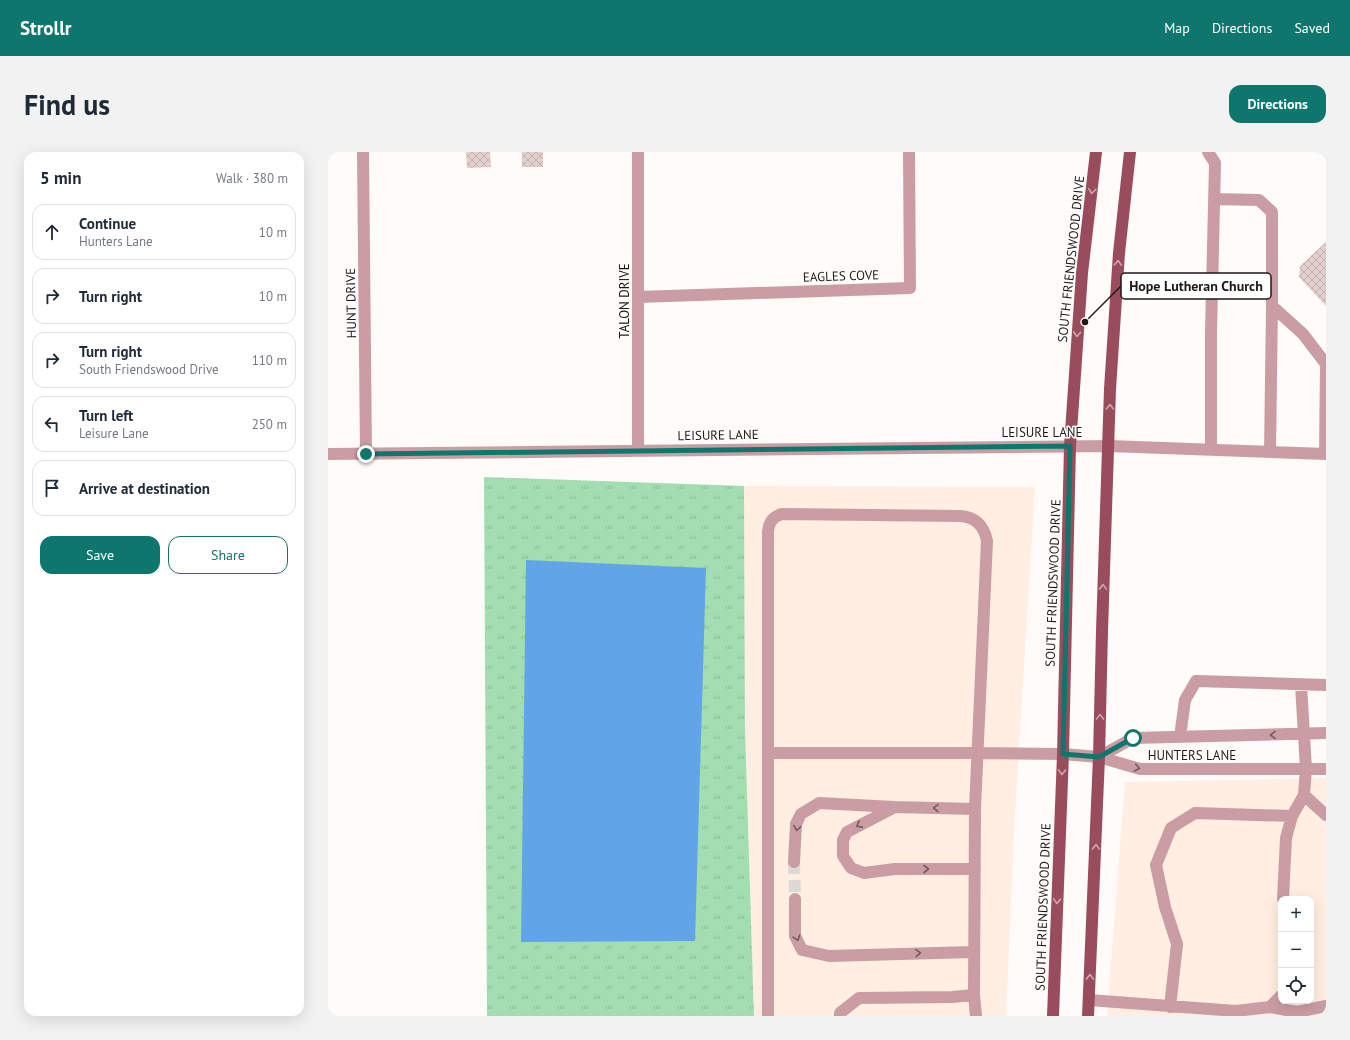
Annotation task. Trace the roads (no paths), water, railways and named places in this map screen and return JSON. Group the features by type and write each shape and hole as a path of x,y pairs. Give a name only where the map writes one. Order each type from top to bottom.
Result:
{"main road":[{"name":"SOUTH FRIENDSWOOD DRIVE","path":"1053,1016 1063,754 1070,446 1082,273 1096,152"},
{"path":"1088,1016 1099,757 1109,446 1119,253 1130,152"}],"street":[{"name":"HUNT DRIVE","path":"363,152 366,454"},
{"name":"TALON DRIVE","path":"638,152 638,450"},
{"name":"EAGLES COVE","path":"638,297 910,288 909,152"},
{"path":"1208,152 1215,163 1210,449"},
{"path":"1215,199 1259,200 1272,212 1270,452"},
{"path":"1272,306 1303,334 1326,364 1325,454"},
{"name":"LEISURE LANE","path":"328,454 1070,446 1210,449 1325,454"},
{"path":"768,1016 768,532 769,524 773,518 782,514 968,516 977,521 984,529 987,541 975,809 973,952 976,1016"},
{"path":"1180,737 1185,700 1196,681 1326,685"},
{"path":"1283,896 1286,838 1292,816 1304,795 1306,769 1301,685"},
{"name":"HUNTERS LANE","path":"1099,757 1133,738 1326,734"},
{"path":"768,753 978,752 1063,754 1099,757"},
{"name":"HUNTERS LANE","path":"1099,757 1140,769 1326,769"},
{"path":"1304,795 1326,815"},
{"path":"794,862 796,824 801,814 819,803 975,809"},
{"path":"894,807 847,832 843,840 843,856 852,868 864,873 895,869 975,869"},
{"path":"1170,1007 1177,944 1164,907 1156,865 1171,828 1195,813 1292,816"},
{"path":"795,899 795,936 802,950 829,956 973,952"},
{"path":"840,1016 840,1013 859,998 952,997 974,995"},
{"path":"1270,1007 1278,999"},
{"path":"1089,1000 1236,1011 1270,1007 1297,1012 1326,1006"}],"water":[{"path":"526,560 706,568 695,941 521,942"}],"tunnel":[{"path":"794,862 795,899"}],"place":[{"name":"Hope Lutheran Church","path":"1085,322"}]}
